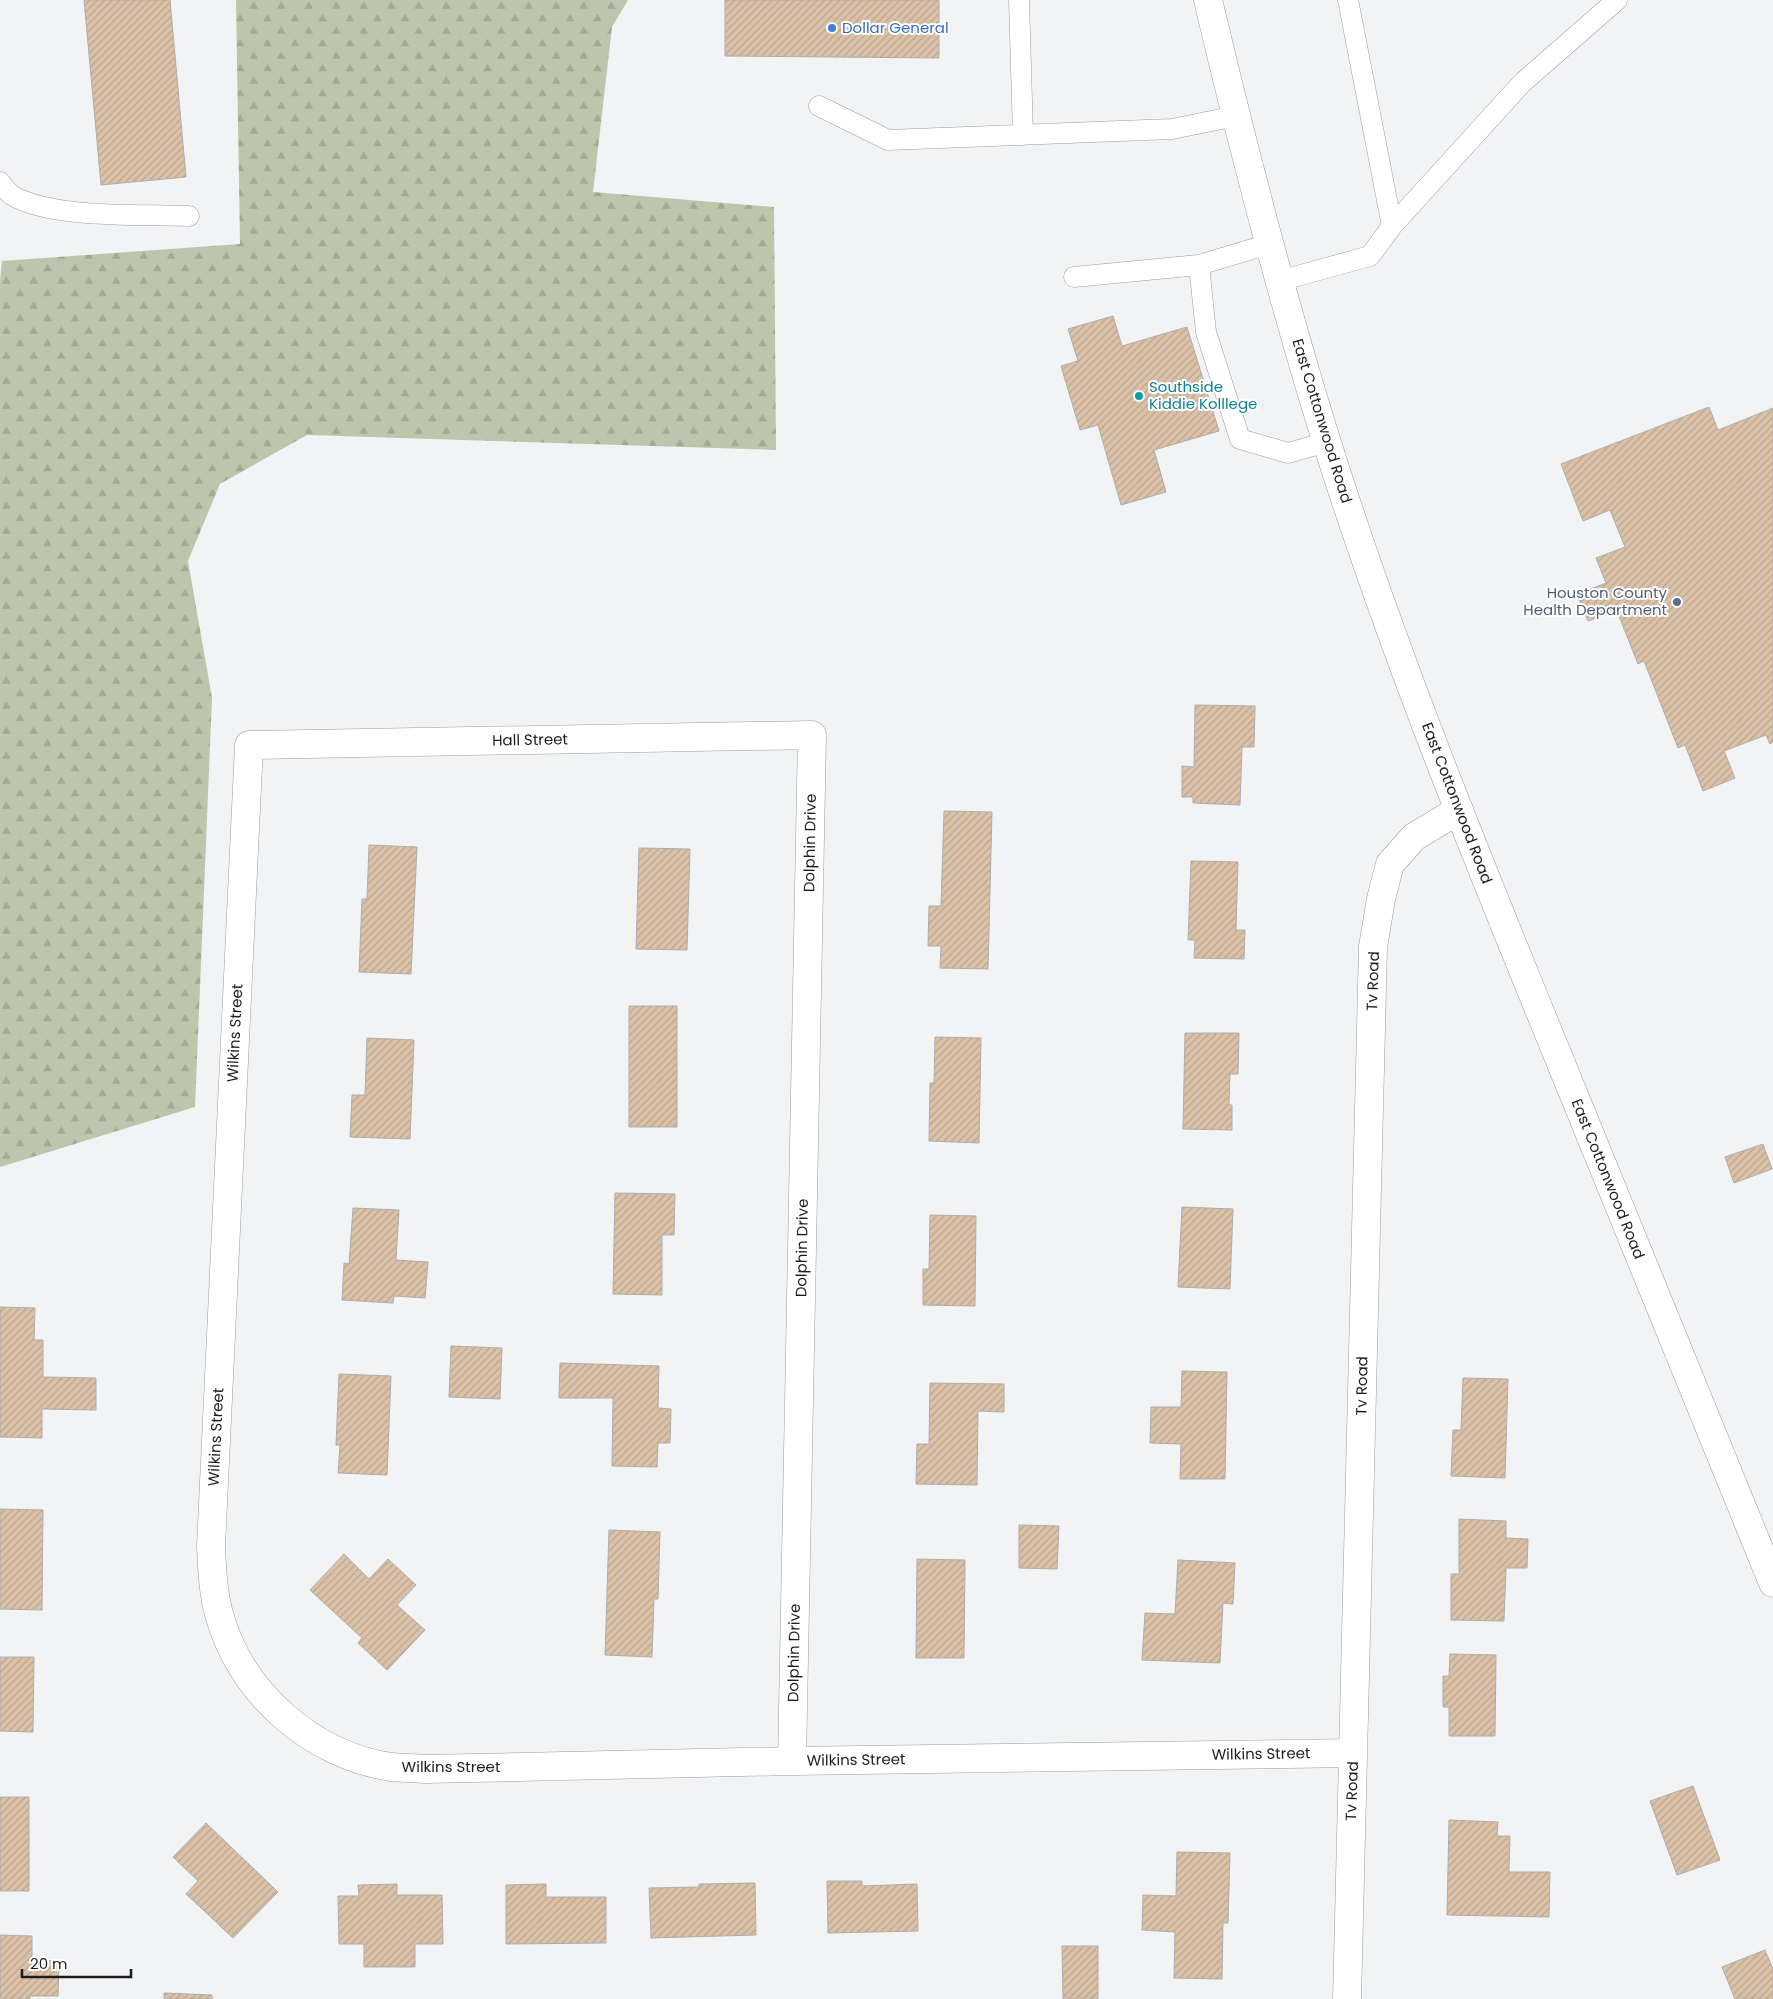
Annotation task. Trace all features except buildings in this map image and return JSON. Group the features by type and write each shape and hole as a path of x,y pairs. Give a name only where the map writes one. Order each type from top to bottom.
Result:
{"street":[{"name":"East Cottonwood Road","path":"1208,0 1279,281 1327,442 1381,600 1459,810 1773,1583"},
{"name":"Hall Street","path":"249,745 812,735"},
{"name":"Dolphin Drive","path":"792,1761 812,735"},
{"name":"Wilkins Street","path":"249,745 211,1546 212,1580 219,1614 231,1646 248,1676 269,1702 295,1726 325,1745 357,1758 391,1767 426,1769 792,1761 1353,1753"},
{"name":"Tv Road","path":"1347,1999 1374,947 1381,899 1390,864 1414,837 1459,810"}],"lane":[{"path":"1019,0 1023,135"},
{"path":"1348,0 1392,226"},
{"path":"1279,281 1370,256 1392,226 1522,83 1617,0"},
{"path":"820,106 888,140 1172,129 1236,116"},
{"path":"0,182 11,195 38,207 82,212 189,216"},
{"path":"1074,278 1199,265 1269,244"},
{"path":"1199,265 1206,332 1240,439 1288,453 1327,442"}],"green space":[{"path":"236,0 628,0 612,27 593,192 774,207 776,450 307,435 220,484 188,561 212,698 195,1107 0,1167 0,281 2,261 240,244"}],"place":[{"name":"Dollar General","path":"832,28"},
{"name":"Southside Kiddie Kolllege","path":"1139,396"},
{"name":"Houston County Health Department","path":"1677,602"}]}
